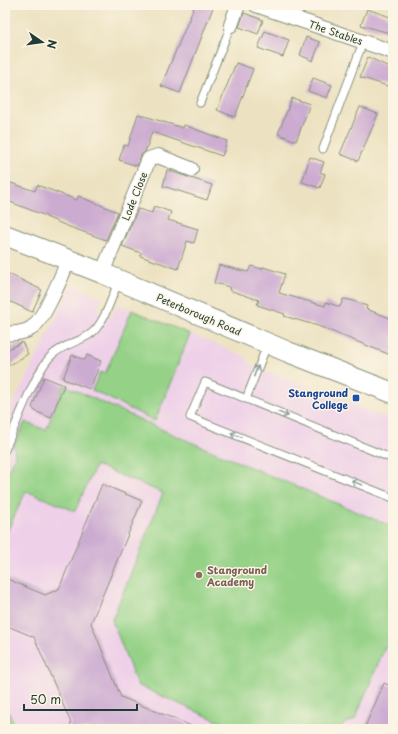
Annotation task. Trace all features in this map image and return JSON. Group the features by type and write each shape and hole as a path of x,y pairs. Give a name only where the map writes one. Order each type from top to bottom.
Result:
{"main road":[{"name":"Peterborough Road","path":"5,235 111,277 267,343 392,390"}],"street":[{"path":"231,25 238,5"},
{"name":"The Stables","path":"256,5 393,52"},
{"name":"Lode Close","path":"111,277 149,159 158,156 191,169"},
{"path":"5,334 12,334 30,329 43,315 68,261"}],"lane":[{"path":"200,103 231,25"},
{"path":"323,149 363,42"},
{"path":"5,450 39,376 50,356 62,347 90,335 100,325 111,277"},
{"path":"246,399 267,343"},
{"path":"393,459 205,382 190,417 393,498"}],"shaded area":[{"name":"Stanground Academy","path":"73,284 102,298 97,310 111,317 117,304 245,356 251,365 393,421 393,729 5,729 5,420"}],"green space":[{"path":"132,310 190,334 155,421 92,390 100,372 105,374"},
{"path":"64,385 174,435 393,527 393,628 355,719 342,725 340,729 236,729 137,685 112,620 163,493 96,465 75,511 26,491 5,536 5,476 15,457 14,446 25,422 46,430"},
{"path":"5,704 16,729 5,729"}],"building":[{"path":"195,5 214,5 180,93 161,86"},
{"path":"367,9 393,18 393,34 361,25"},
{"path":"244,13 263,20 258,34 239,27"},
{"path":"265,31 289,40 283,57 258,48"},
{"path":"306,37 320,42 313,61 300,55"},
{"path":"368,57 393,69 393,88 360,77"},
{"path":"236,63 253,69 235,117 217,110"},
{"path":"313,78 332,85 327,98 308,91"},
{"path":"292,98 310,104 296,141 278,134"},
{"path":"360,107 378,114 358,161 340,154"},
{"path":"138,114 183,128 184,125 227,141 222,156 152,132 145,152 141,155 137,166 119,160 124,145 128,146"},
{"path":"310,157 324,162 320,172 325,174 320,188 302,182"},
{"path":"167,170 212,185 207,200 163,186"},
{"path":"5,181 35,191 37,185 77,200 78,196 118,212 106,240 67,226 5,200"},
{"path":"154,206 171,212 168,220 198,229 194,243 187,241 178,269 140,256 141,253 122,246 138,209 152,213"},
{"path":"219,265 248,272 251,266 262,269 263,267 285,274 279,293 325,306 326,302 340,307 343,299 350,300 367,306 366,309 393,319 393,356 318,326 284,316 285,314 257,305 259,300 229,290 230,287 214,283"},
{"path":"5,272 42,290 32,312 5,299"},
{"path":"22,342 28,354 10,365 5,356 5,351"},
{"path":"72,355 85,360 87,355 101,361 90,389 63,379"},
{"path":"44,377 64,385 51,418 35,411 32,407"},
{"path":"102,484 142,501 91,623 121,697 199,729 69,729 71,723 34,637 5,625 5,578 45,595 59,589"},
{"path":"384,683 393,687 393,729 364,729"}],"place":[{"name":"Stanground College","path":"356,398"},
{"name":"Stanground Academy","path":"199,575"}]}
